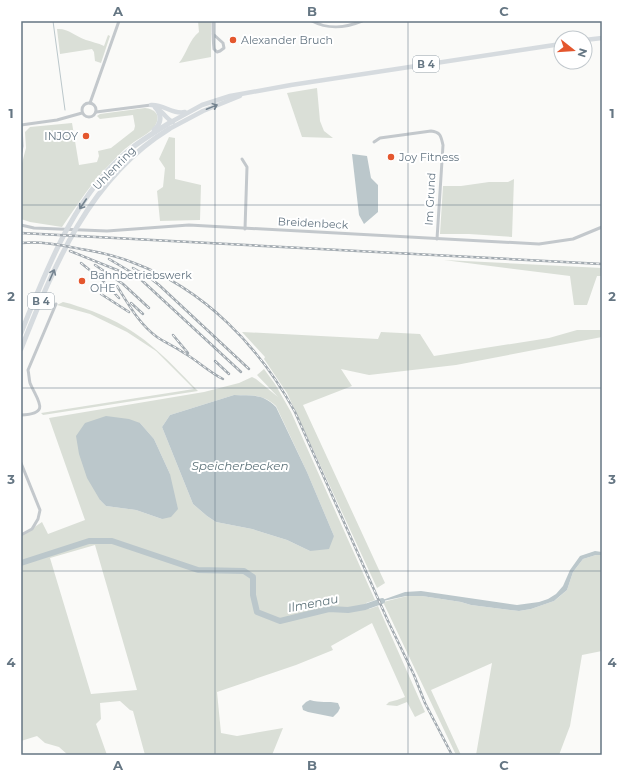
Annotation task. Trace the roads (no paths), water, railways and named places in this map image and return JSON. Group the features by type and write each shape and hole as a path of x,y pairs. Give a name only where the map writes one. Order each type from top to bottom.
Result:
{"highway":[{"path":"133,148 158,125 161,116 153,106"},
{"name":"Uhlenring","path":"21,333 55,253 69,226 99,182 116,163 133,148 171,122"},
{"name":"Uhlenring","path":"21,349 62,253 76,227 98,194 118,171 142,148 169,129"}],"main road":[{"name":"B 4","path":"171,122 189,111 220,99 291,85 553,45"},
{"name":"B 4","path":"169,129 203,111 245,94"},
{"path":"153,106 160,105 178,113 189,111"},
{"path":"153,106 163,112 171,122 180,123"},
{"path":"166,108 170,114 171,122 169,129"}],"street":[{"path":"90,103 120,21"},
{"path":"213,21 214,49 216,52 224,48 223,43 214,34"},
{"path":"312,21 319,25 333,28 349,26 362,21"},
{"path":"82,114 83,106 86,103 90,103 95,106 96,112"},
{"path":"21,152 21,125 57,120 82,114 89,117 93,116 96,112 153,106"},
{"name":"Im Grund","path":"374,142 380,138 431,131 438,132 441,136 443,145 437,239"},
{"path":"242,159 247,167 245,229"},
{"name":"Breidenbeck","path":"21,225 34,228 107,231 189,225 545,244 573,239 602,227"},
{"path":"21,416 32,415 39,409 39,400 29,382 28,370 56,304"},
{"path":"21,463 40,510 38,519 32,529 21,535"}],"water":[{"path":"352,154 367,156 371,178 378,185 378,212 364,224 359,215"},
{"name":"Speicherbecken","path":"234,395 261,397 276,407 307,472 334,536 329,549 310,551 287,540 252,529 216,522 193,504 162,427 170,415"},
{"name":"Speicherbecken","path":"106,416 129,419 140,423 154,439 170,474 178,509 171,517 162,519 136,510 106,506 100,500 87,478 79,454 76,436 85,423"},
{"path":"595,551 602,552 602,555 596,555 583,559 573,572 567,590 554,601 531,609 519,611 471,605 422,596 406,596 374,603 405,592 421,591 517,605 539,602 556,594 563,586 570,570 580,556"},
{"path":"310,700 338,703 340,708 333,717 303,710 302,706"}],"waterway":[{"path":"53,21 65,110"},
{"name":"Ilmenau","path":"21,563 89,541 112,541 198,570 244,571 253,577 253,595 257,612 280,621 329,609 348,610 365,607 382,601"}],"railway":[{"path":"21,233 602,264"},
{"path":"21,243 66,246 115,256 160,274 184,288 206,304 228,323 247,343 265,365 295,412 388,621 414,675 425,703 452,755"},
{"path":"70,251 122,272"},
{"path":"109,259 136,275 241,372"},
{"path":"81,263 102,280 119,298"},
{"path":"95,265 123,284 149,308"},
{"path":"133,268 159,285 249,369"},
{"path":"117,286 135,314 151,332 223,379"},
{"path":"101,294 129,312"},
{"path":"131,303 143,314"},
{"path":"173,335 188,353"},
{"path":"215,361 229,374"}],"place":[{"name":"Alexander Bruch","path":"233,40"},
{"name":"INJOY","path":"86,136"},
{"name":"Joy Fitness","path":"391,157"},
{"name":"Bahnbetriebswerk OHE","path":"82,281"}]}
